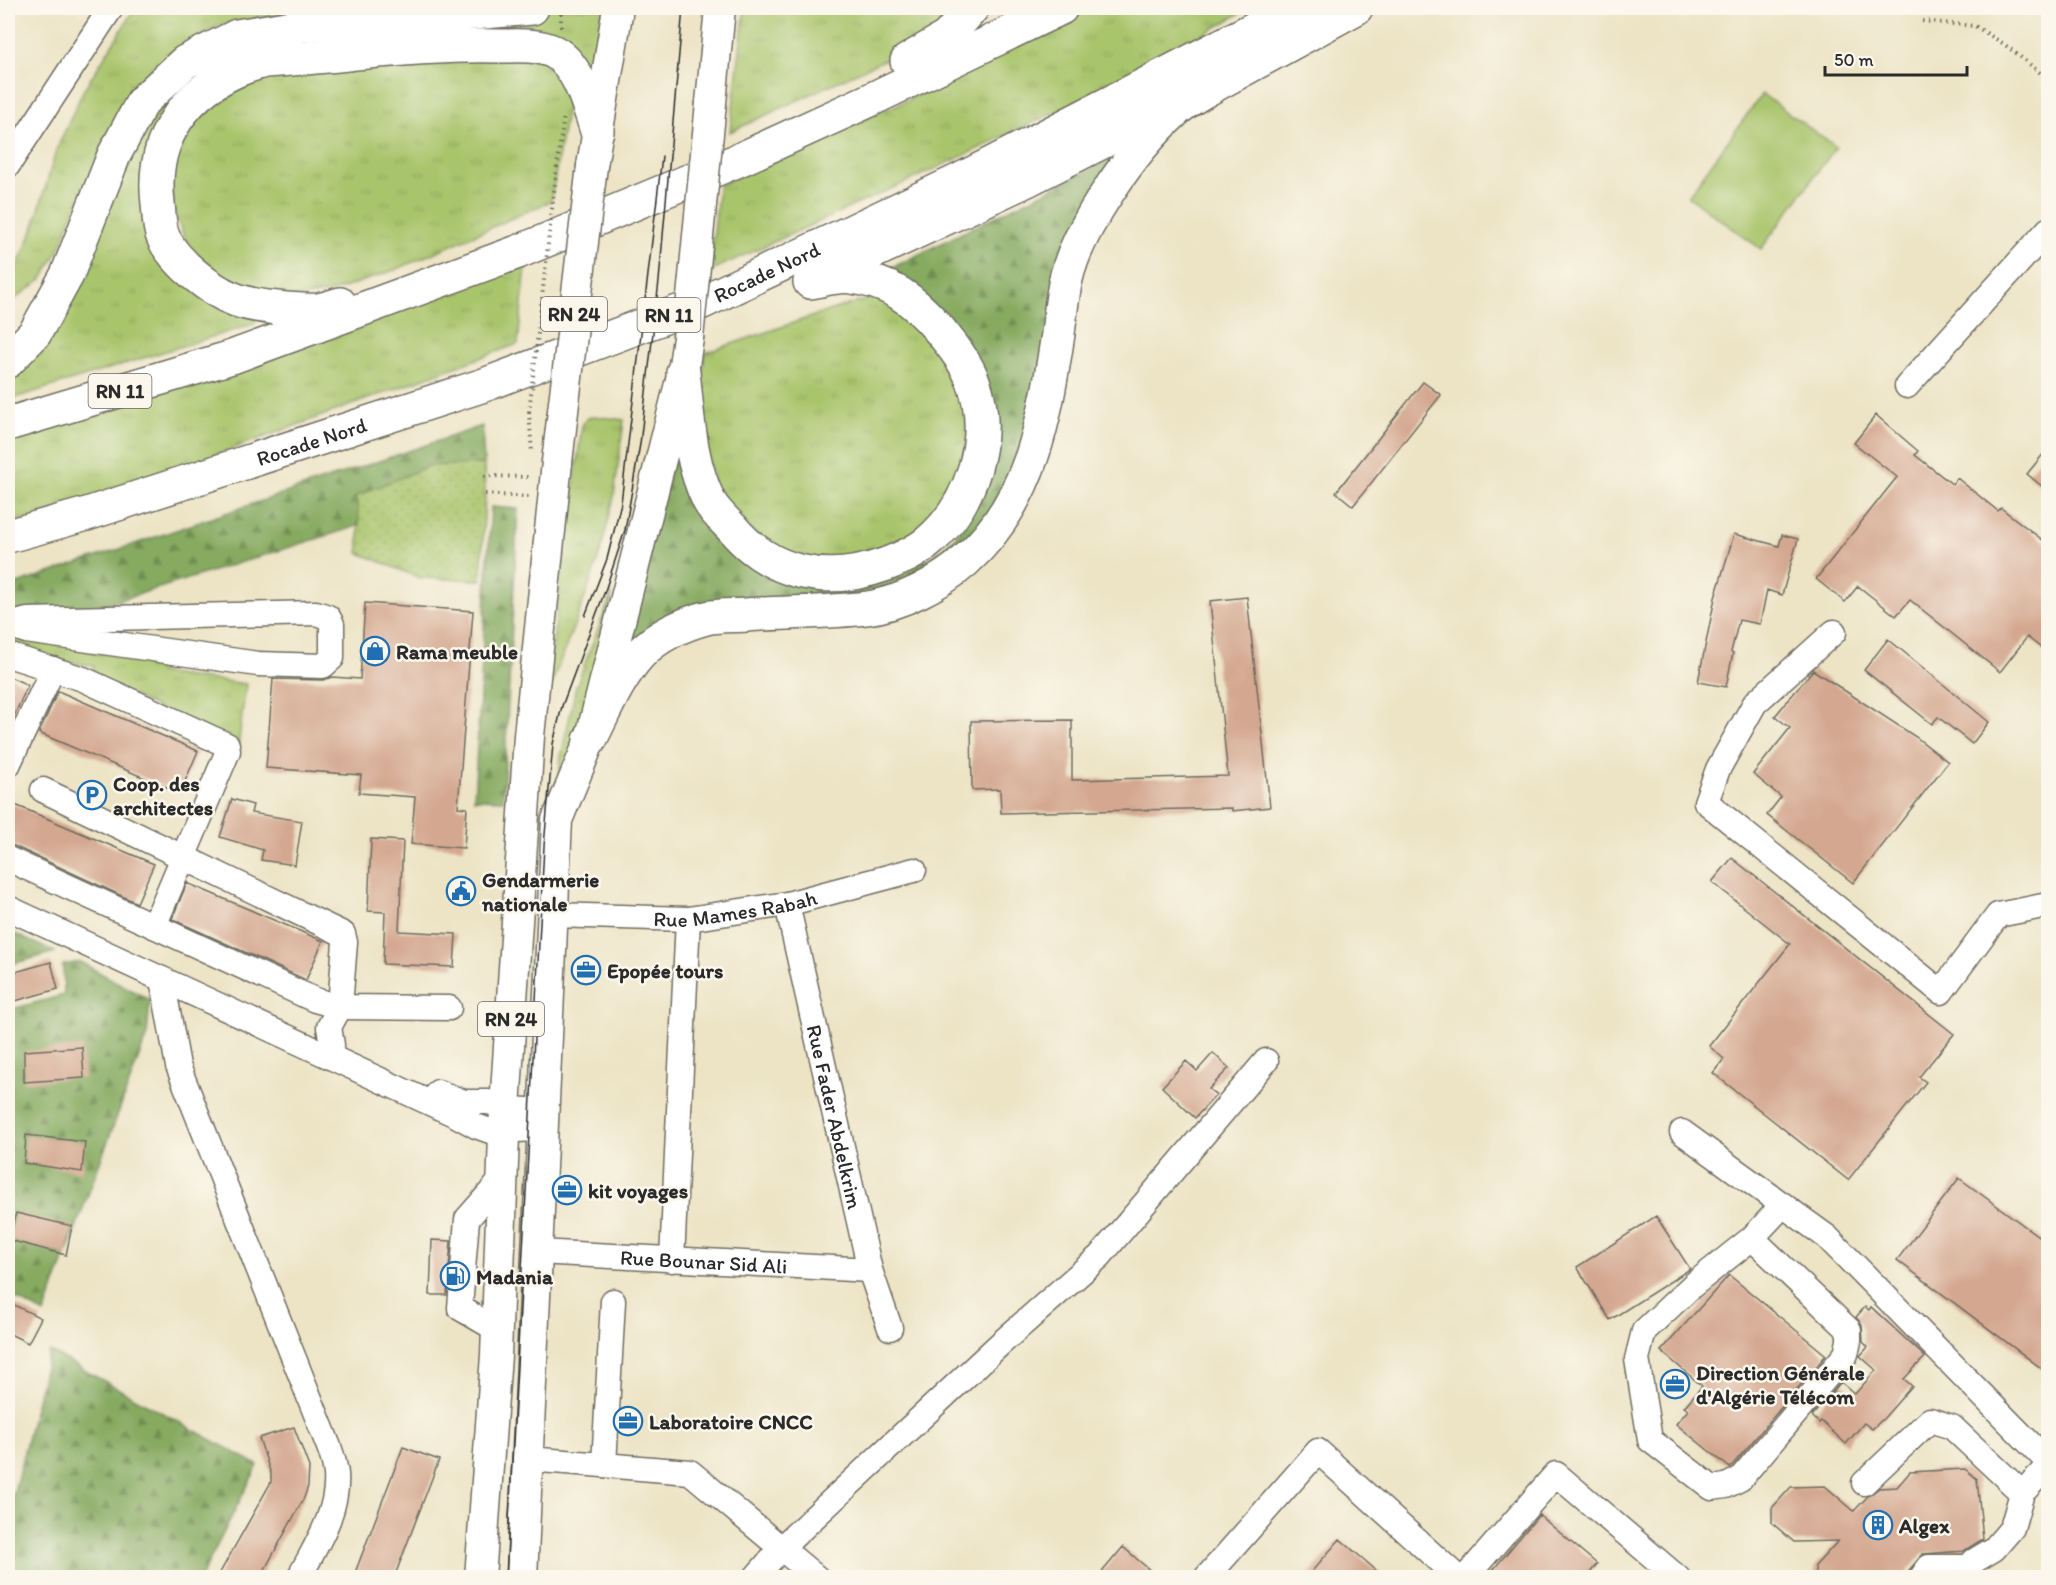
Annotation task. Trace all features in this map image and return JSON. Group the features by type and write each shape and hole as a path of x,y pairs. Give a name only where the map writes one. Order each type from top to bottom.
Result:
{"highway":[{"path":"8,361 35,333 67,275 114,155 142,101 185,62 237,36 304,25 532,8"},
{"path":"741,159 824,107 947,37 972,8"},
{"name":"RN 11","path":"8,424 232,357 518,252 741,159 1061,8"},
{"name":"Rocade Nord","path":"8,536 87,514 484,385 701,303 958,181 1294,8"},
{"path":"810,282 1027,180 1211,87 1356,8"},
{"path":"518,252 320,310 264,306 237,301 194,274 164,238 156,191 157,164 165,140 180,113 218,79 243,66 266,61 430,48 474,45 532,46 555,52 572,69 586,96 597,131"},
{"path":"590,740 621,678 642,652 674,630 708,618 869,608 926,588 966,561 985,542 1001,522 1030,467 1047,404 1066,278 1080,242 1104,198 1141,148 1174,110 1211,87"},
{"path":"683,372 690,437 698,471 710,502 738,536 756,552 782,566 807,573 855,574 904,558 928,542 953,515 972,478 979,454 981,429 979,405 973,380 944,336 924,312 896,289 849,277 810,282 701,303"},
{"path":"8,558 55,542 78,525 87,514"}],"main road":[{"name":"RN 24","path":"480,1578 496,1354 505,1119 546,470 597,131 618,8"},
{"name":"RN 24","path":"522,1578 557,820 590,740 683,372 720,8"}],"street":[{"path":"8,165 111,8"},
{"path":"1907,386 2049,230"},
{"path":"320,614 328,617 332,624 333,653 330,662 323,666 258,664 26,631 8,625 27,620 320,614"},
{"path":"1834,632 1755,703 1718,769 1706,802 1941,992 1998,915 2049,905"},
{"path":"8,655 83,679 227,745 228,751 154,926"},
{"path":"8,765 53,669"},
{"path":"43,790 343,934 345,942 340,1006 329,1028 332,1045"},
{"path":"8,859 315,1000 340,1006 449,1008"},
{"name":"Rue Mames Rabah","path":"552,915 688,919 787,904 914,870"},
{"path":"8,895 138,963 162,979 446,1110 482,1129 505,1119 543,1120"},
{"name":"Rue Fader Abdelkrim","path":"787,904 870,1270 890,1328"},
{"path":"8,908 457,1100 489,1102 505,1119"},
{"path":"672,1260 688,919"},
{"path":"162,979 178,1066 329,1447 336,1472 336,1495 327,1523 299,1578"},
{"path":"755,1578 782,1548 1000,1344 1100,1256 1266,1061"},
{"path":"1682,1132 1827,1237 2049,1464 2022,1492 2012,1528 1994,1549 1974,1561 1965,1572 1929,1567 1921,1578"},
{"path":"1752,1238 1849,1329 1849,1341 1846,1354 1740,1479 1726,1486 1712,1488 1650,1440 1637,1359 1644,1331 1693,1285 1752,1238 1783,1205"},
{"name":"Rue Bounar Sid Ali","path":"538,1252 870,1270"},
{"path":"604,1465 613,1301"},
{"path":"1864,1483 1930,1420 1953,1427 2022,1492"},
{"path":"1206,1578 1318,1451 1458,1578"},
{"path":"528,1459 690,1472 817,1578"},
{"path":"1465,1578 1556,1474 1678,1578"}],"path":[{"path":"1922,21 1975,26 2004,44 2049,80"},
{"path":"529,412 556,174"},
{"path":"484,476 546,470"},
{"path":"485,494 533,497"}],"green space":[{"path":"135,8 388,8 260,18 220,25 188,43 154,69 129,99 107,136 60,248 42,279 8,304 8,287 33,230 56,151 83,91"},
{"path":"556,8 609,8 595,90 567,56 213,70 146,205 256,319 254,324 8,400 8,377 121,179 154,114 193,74 210,65"},
{"path":"745,8 959,8 931,38 730,132"},
{"path":"1091,8 1249,8 1184,45 1051,114 710,271 719,185 912,98"},
{"path":"528,55 547,62 566,87 568,100 551,201 397,269 332,292 302,297 279,297 228,282 188,247 173,208 171,165 190,124 225,92 273,72"},
{"path":"1762,94 1836,147 1761,249 1688,196"},
{"path":"1121,154 1024,454 969,546 890,593 737,605 616,668 680,430 750,558 928,560 959,533 977,503 996,429 881,273"},
{"path":"526,265 518,344 100,497 8,524 8,438"},
{"path":"874,298 892,303 919,324 955,371 965,400 968,459 929,531 844,567 767,548 715,487 698,411 705,353 837,308"},
{"path":"593,416 624,420 614,496 601,550 587,592 545,701 582,426 586,419"},
{"path":"482,426 484,464 429,466 359,518 358,526 85,611 8,617 8,587"},
{"path":"484,464 481,580 420,578 359,553 359,518 356,496 429,466"},
{"path":"491,507 518,509 503,800 474,799"},
{"path":"612,593 604,656 556,807 561,757 576,687"},
{"path":"8,634 159,665 159,673 246,684 238,748 93,676 94,666 8,653"},
{"path":"8,931 55,952 8,965"},
{"path":"80,962 150,1000 147,1035 44,1314 8,1294 8,1010 64,995 63,965"},
{"path":"49,1351 258,1465 201,1577 8,1577 8,1516"}],"building":[{"path":"1423,382 1441,395 1353,506 1336,492"},
{"path":"1876,415 1918,451 1915,455 1952,484 1957,478 1998,511 2001,508 2049,545 2049,654 2027,637 2000,672 1910,600 1896,616 1858,586 1845,602 1816,579 1897,477 1854,443"},
{"path":"2049,447 2049,492 2027,474"},
{"path":"1734,534 1779,546 1782,535 1798,539 1782,595 1767,590 1760,624 1739,620 1726,687 1698,682 1715,598"},
{"path":"1247,597 1270,807 1232,811 1232,808 1001,813 1000,789 972,790 971,721 1072,720 1072,780 1228,776 1210,601"},
{"path":"365,603 473,611 458,807 467,808 464,848 411,844 415,797 359,793 361,775 266,768 273,679 323,680 332,677 360,679"},
{"path":"1888,639 1989,722 1972,744 1938,717 1932,724 1864,670"},
{"path":"1813,670 1916,737 1948,762 1853,883 1767,815 1781,797 1753,774 1790,728 1775,716"},
{"path":"8,676 28,685 8,729"},
{"path":"58,691 198,751 180,793 39,733"},
{"path":"232,799 253,805 251,813 302,821 295,865 261,860 263,850 220,837"},
{"path":"13,804 154,864 137,903 8,845 8,815"},
{"path":"371,839 403,841 399,931 456,934 454,967 383,964 385,912 368,911"},
{"path":"1732,858 1954,1034 1919,1077 1926,1082 1848,1180 1713,1073 1724,1059 1709,1046 1790,944 1712,882"},
{"path":"187,883 323,941 306,980 172,919"},
{"path":"51,962 58,989 8,1003 8,974"},
{"path":"82,1047 84,1078 24,1082 24,1051"},
{"path":"1213,1053 1229,1068 1209,1089 1216,1095 1195,1118 1162,1087 1186,1061 1197,1071"},
{"path":"26,1135 85,1142 82,1172 24,1163"},
{"path":"1959,1178 2049,1244 2049,1374 1897,1260"},
{"path":"16,1213 72,1226 66,1255 9,1240"},
{"path":"1656,1216 1690,1269 1610,1320 1577,1267"},
{"path":"432,1240 451,1241 447,1295 430,1295"},
{"path":"1729,1275 1826,1355 1730,1468 1676,1424 1688,1410 1684,1407 1702,1386 1661,1351"},
{"path":"8,1302 41,1318 28,1343 8,1333"},
{"path":"1865,1307 1869,1310 1871,1307 1925,1357 1904,1379 1912,1386 1884,1418 1872,1429 1864,1423 1846,1444 1821,1421 1819,1423 1812,1416 1841,1382 1855,1394 1876,1370 1860,1356 1868,1347 1863,1342 1862,1325 1856,1317"},
{"path":"294,1427 309,1467 308,1486 304,1498 260,1578 217,1578 271,1482 271,1474 259,1438"},
{"path":"403,1447 439,1460 394,1578 353,1578"},
{"name":"Algex","path":"1965,1469 1977,1479 1983,1539 1964,1551 1923,1554 1909,1570 1907,1578 1815,1578 1815,1566 1838,1541 1794,1542 1772,1523 1772,1508 1791,1487 1825,1486 1854,1511 1879,1488 1897,1487 1910,1472"},
{"path":"1539,1515 1597,1564 1586,1578 1486,1578"},
{"path":"1340,1539 1385,1578 1306,1578"},
{"path":"1123,1547 1159,1578 1097,1578"}],"tram line":[{"path":"506,1578 544,846 553,744 562,706 625,530 640,444 659,281 683,8"},
{"path":"585,616 607,559 621,503 662,156"}],"place":[{"name":"Rama meuble","path":"375,651"},
{"name":"Coop. des architectes","path":"92,795"},
{"name":"Gendarmerie nationale","path":"461,891"},
{"name":"Epopée tours","path":"586,970"},
{"name":"kit voyages","path":"567,1190"},
{"name":"Madania","path":"455,1276"},
{"name":"Direction Générale d'Algérie Télécom","path":"1675,1384"},
{"name":"Laboratoire CNCC","path":"628,1421"},
{"name":"Algex","path":"1878,1525"}]}
